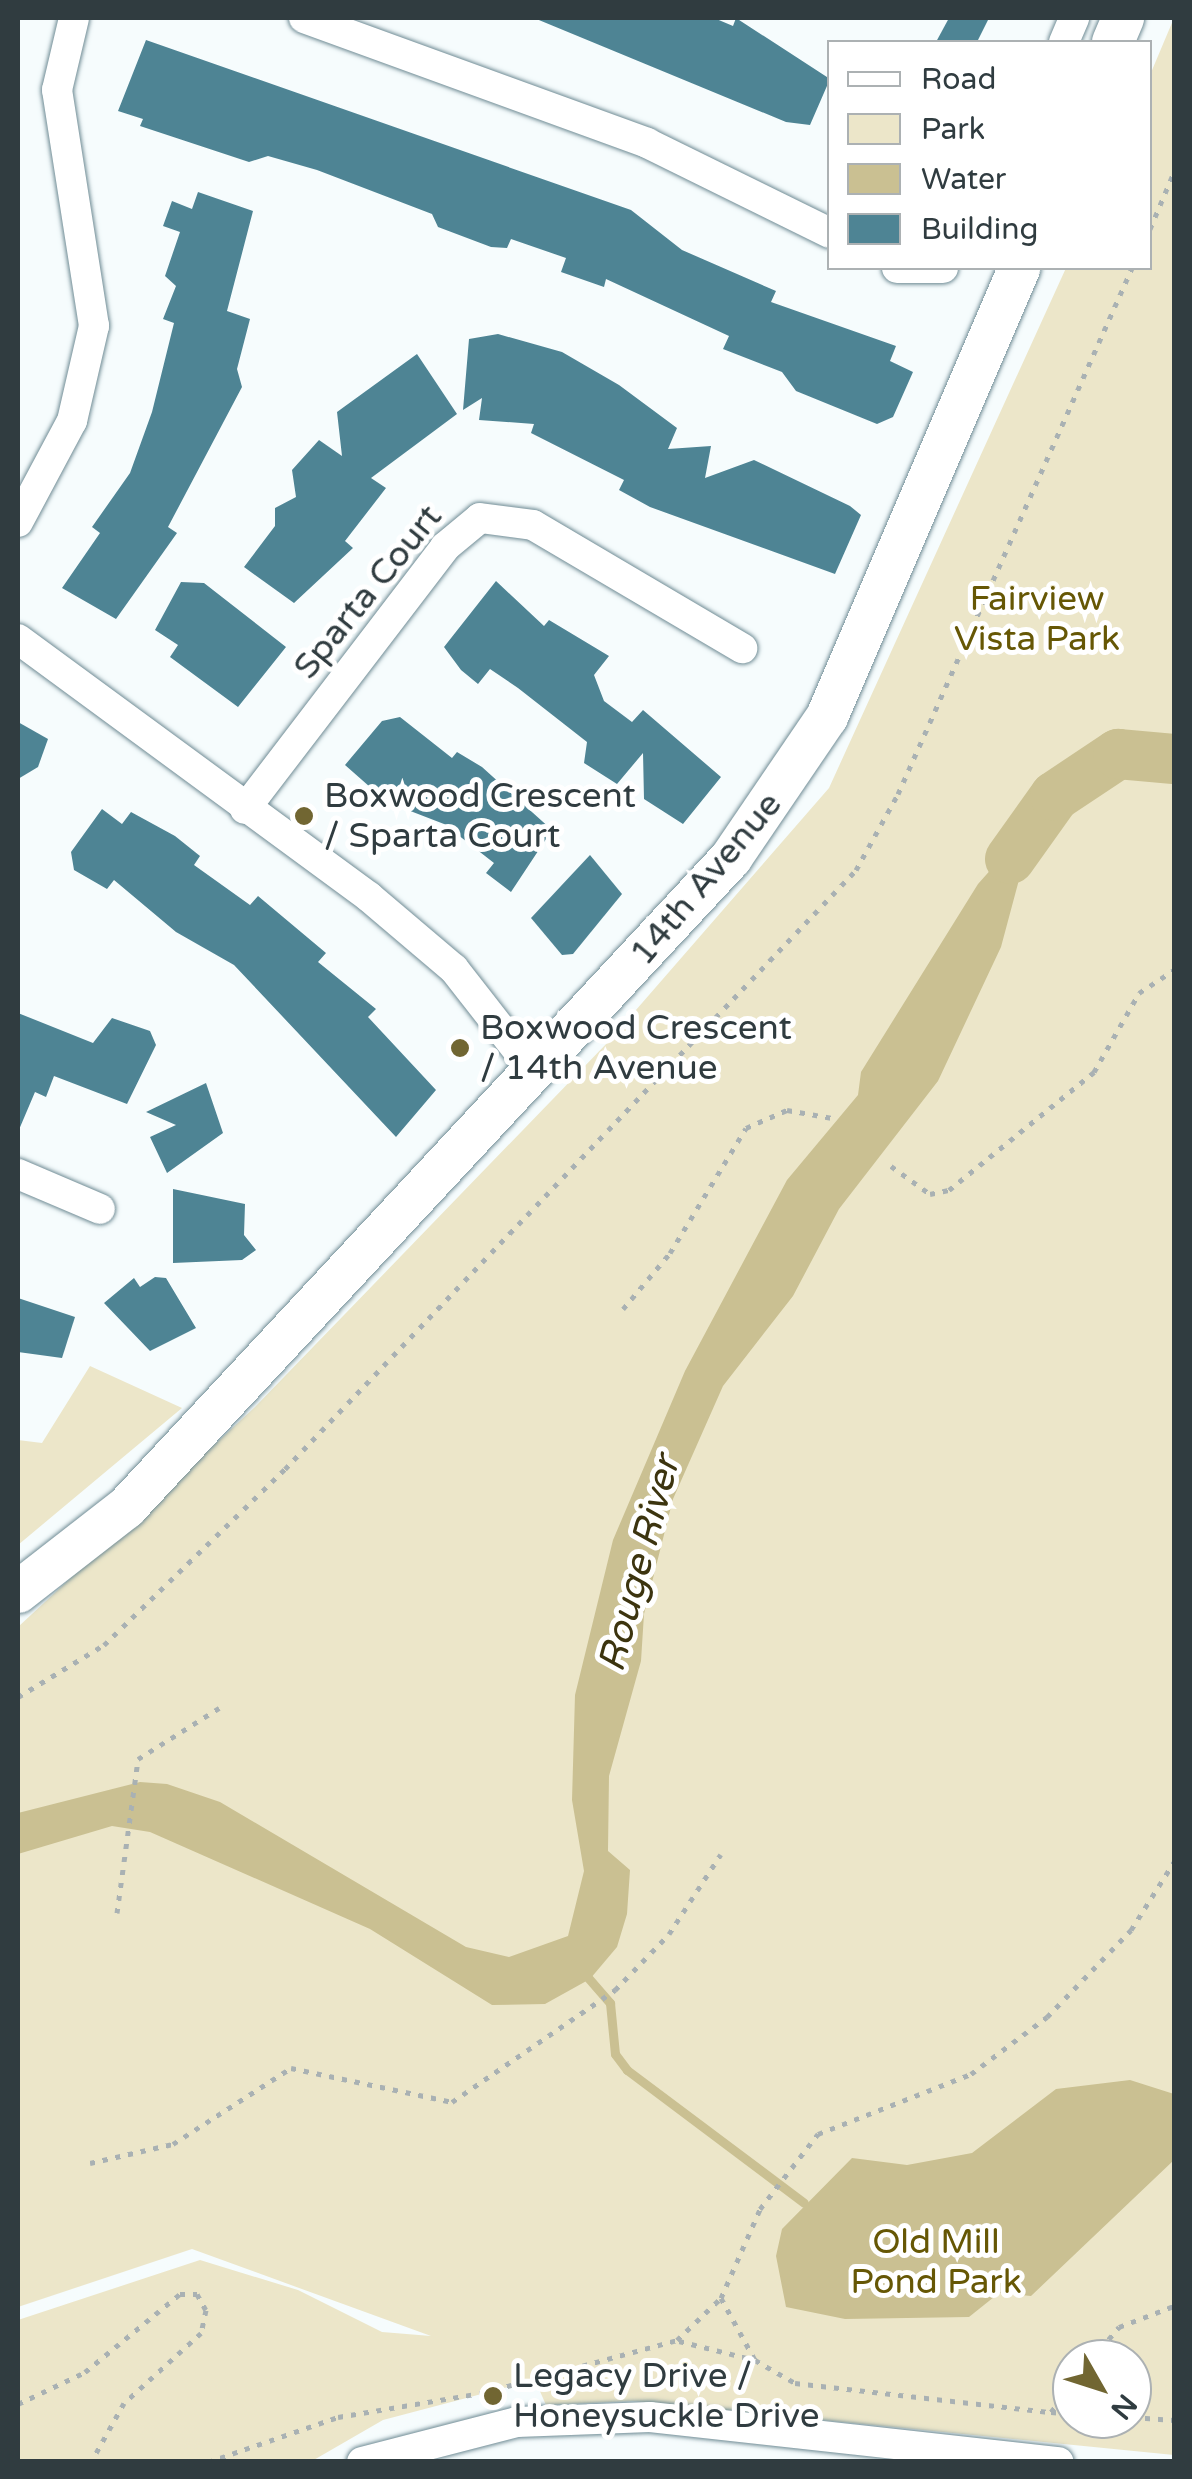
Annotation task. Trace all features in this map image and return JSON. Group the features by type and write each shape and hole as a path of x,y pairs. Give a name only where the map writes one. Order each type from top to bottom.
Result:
{"main road":[{"name":"14th Avenue","path":"18,1592 126,1508 536,1074 731,858 827,717 1018,270"}],"street":[{"path":"18,522 72,421 94,326 56,90 74,18"},
{"path":"304,18 647,142 827,232"},
{"name":"Sparta Court","path":"245,809 444,547 480,518 534,525 742,648"},
{"path":"18,639 454,969 536,1074"},
{"path":"18,1174 100,1209"},
{"path":"362,2462 419,2453 517,2422 650,2416 870,2452 1060,2462"}],"path":[{"path":"1152,223 1174,172"},
{"path":"18,1697 104,1645 271,1482 856,870 898,794 1131,270"},
{"path":"891,1166 930,1194 949,1190 1094,1072 1140,994 1174,970"},
{"path":"623,1309 670,1253 746,1128 788,1110 832,1118"},
{"path":"117,1914 131,1774 149,1750 220,1708"},
{"path":"90,2164 173,2144 268,2078 302,2066 452,2102 615,1990 669,1934 722,1854"},
{"path":"208,2462 338,2417 482,2394 677,2340 721,2298 760,2209 818,2134 971,2074 1048,2017 1132,1930 1174,1862"},
{"path":"18,2404 86,2372 180,2294 196,2294 206,2310 201,2333 124,2404 91,2462"},
{"path":"721,2298 755,2360"},
{"path":"1109,2339 1119,2327 1174,2306"},
{"path":"677,2340 755,2360 794,2384 1051,2412"}],"green space":[{"path":"1174,18 1174,2455 633,2401 546,2405 535,2380 383,2420 312,2461 18,2461 18,2320 200,2260 298,2290 382,2332 431,2336 192,2249 18,2307 18,1627 255,1407 609,1041 829,788 1065,270 1152,270 1152,70"},
{"path":"90,1366 182,1408 18,1545 18,1440 42,1443"}],"water":[{"path":"1174,745 1174,767 1128,768 1090,782 1055,820 1020,876 1001,947 938,1081 839,1209 793,1296 723,1386 673,1499 644,1614 641,1661 609,1776 608,1851 630,1870 627,1914 617,1947 590,1979 545,2004 492,2005 370,1929 150,1832 112,1826 18,1854 18,1813 140,1782 167,1784 220,1802 466,1947 509,1957 568,1936 584,1871 572,1800 575,1695 613,1540 685,1371 787,1180 858,1095 861,1072 978,884 1099,748"},
{"path":"1130,2080 1174,2094 1174,2160 1031,2296 999,2293 969,2317 845,2319 786,2307 776,2256 782,2229 852,2158 907,2165 972,2153 1056,2089"}],"building":[{"path":"534,18 714,18 733,26 736,18 827,77 810,125 786,122"},
{"path":"949,18 989,18 978,40 937,40"},
{"path":"146,40 631,210 682,250 776,291 771,302 896,346 890,361 913,372 893,417 877,424 796,391 782,372 723,349 729,336 606,279 604,287 561,272 566,258 511,239 507,248 491,247 438,227 432,214 317,170 268,156 249,162 140,126 143,119 118,111"},
{"path":"198,192 253,211 227,311 250,319 237,369 242,387 168,527 177,533 116,619 62,588 100,533 92,527 130,473 152,412 174,323 163,319 176,286 165,276 180,232 163,226 172,201 192,209"},
{"path":"498,334 562,352 619,385 677,428 668,449 711,446 705,478 754,460 850,506 861,515 835,574 650,507 619,490 624,480 531,433 534,424 479,420 482,398 463,410 469,339"},
{"path":"417,354 457,414 371,478 386,488 345,541 353,548 294,603 244,567 275,526 275,508 296,497 292,470 319,440 342,456 337,412"},
{"path":"496,581 544,626 549,620 609,656 594,675 604,701 632,722 643,710 721,777 683,824 644,799 643,753 617,784 584,763 587,742 518,688 490,669 478,684 461,670 444,647"},
{"path":"181,582 204,583 286,647 238,707 170,657 178,645 155,630"},
{"path":"400,717 452,758 457,752 482,767 552,830 511,892 486,873 494,863 444,824 387,802 345,765 382,721"},
{"path":"18,722 48,739 38,767 18,779"},
{"path":"102,809 122,824 131,812 175,836 200,856 194,865 250,905 258,896 326,953 318,962 376,1009 368,1017 436,1090 396,1137 234,965 176,932 114,880 107,889 74,870 71,852"},
{"path":"590,855 622,894 573,954 562,955 531,918"},
{"path":"18,1013 93,1043 112,1018 150,1031 156,1045 127,1104 54,1076 46,1097 35,1092 18,1132"},
{"path":"206,1083 223,1133 167,1173 150,1137 176,1125 146,1112"},
{"path":"173,1189 245,1204 244,1235 256,1250 242,1260 173,1263"},
{"path":"155,1277 166,1278 196,1328 150,1351 104,1303 134,1278 140,1287"},
{"path":"18,1298 75,1317 62,1358 18,1352"}],"waterway":[{"name":"Rouge River","path":"1010,859 1055,796 1118,754 1174,759"},
{"path":"584,1973 610,2003 615,2054 627,2070 804,2203"}],"place":[{"name":"Boxwood Crescent / Sparta Court","path":"304,816"},
{"name":"Boxwood Crescent / 14th Avenue","path":"460,1048"},
{"name":"Legacy Drive / Honeysuckle Drive","path":"493,2396"}],"park label":[{"name":"Fairview Vista Park","path":"1037,619"},
{"name":"Old Mill Pond Park","path":"936,2262"}]}
